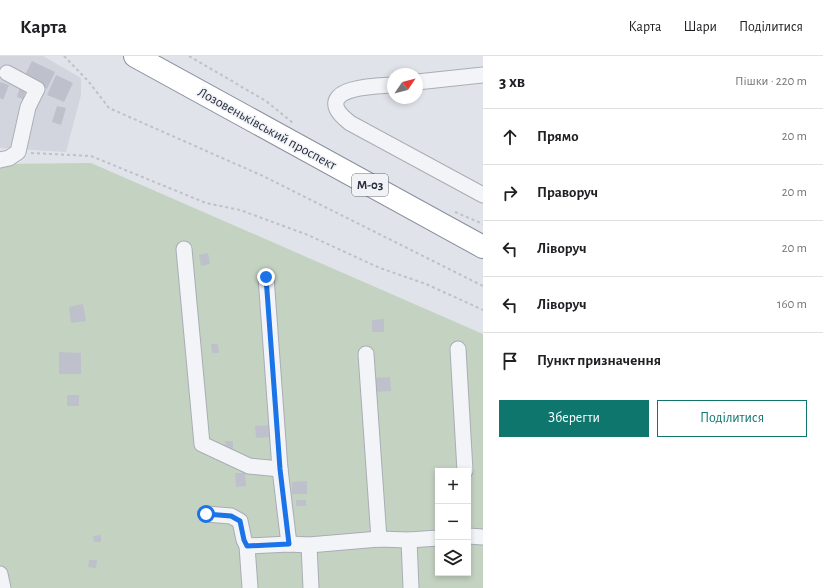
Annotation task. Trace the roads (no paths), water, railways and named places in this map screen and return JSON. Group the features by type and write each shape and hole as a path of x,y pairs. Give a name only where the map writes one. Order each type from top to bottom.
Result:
{"highway":[{"name":"Лозовеньківський проспект","path":"135,56 261,126 482,242"}],"street":[{"path":"0,160 10,158 18,152 28,107 36,89 7,73"},
{"path":"423,81 483,74"},
{"path":"387,86 351,89 339,97 336,104 337,109 350,123 483,195"},
{"path":"184,249 202,444 249,466 280,469"},
{"path":"266,277 280,469 289,544"},
{"path":"458,349 465,468"},
{"path":"366,354 379,539"},
{"path":"206,514 231,516 240,521 244,540 247,546 250,588"},
{"path":"471,536 483,537"},
{"path":"247,546 289,544 309,545 379,539 409,540 435,538"},
{"path":"409,540 411,588"},
{"path":"309,545 311,588"},
{"path":"0,574 2,588"}]}
